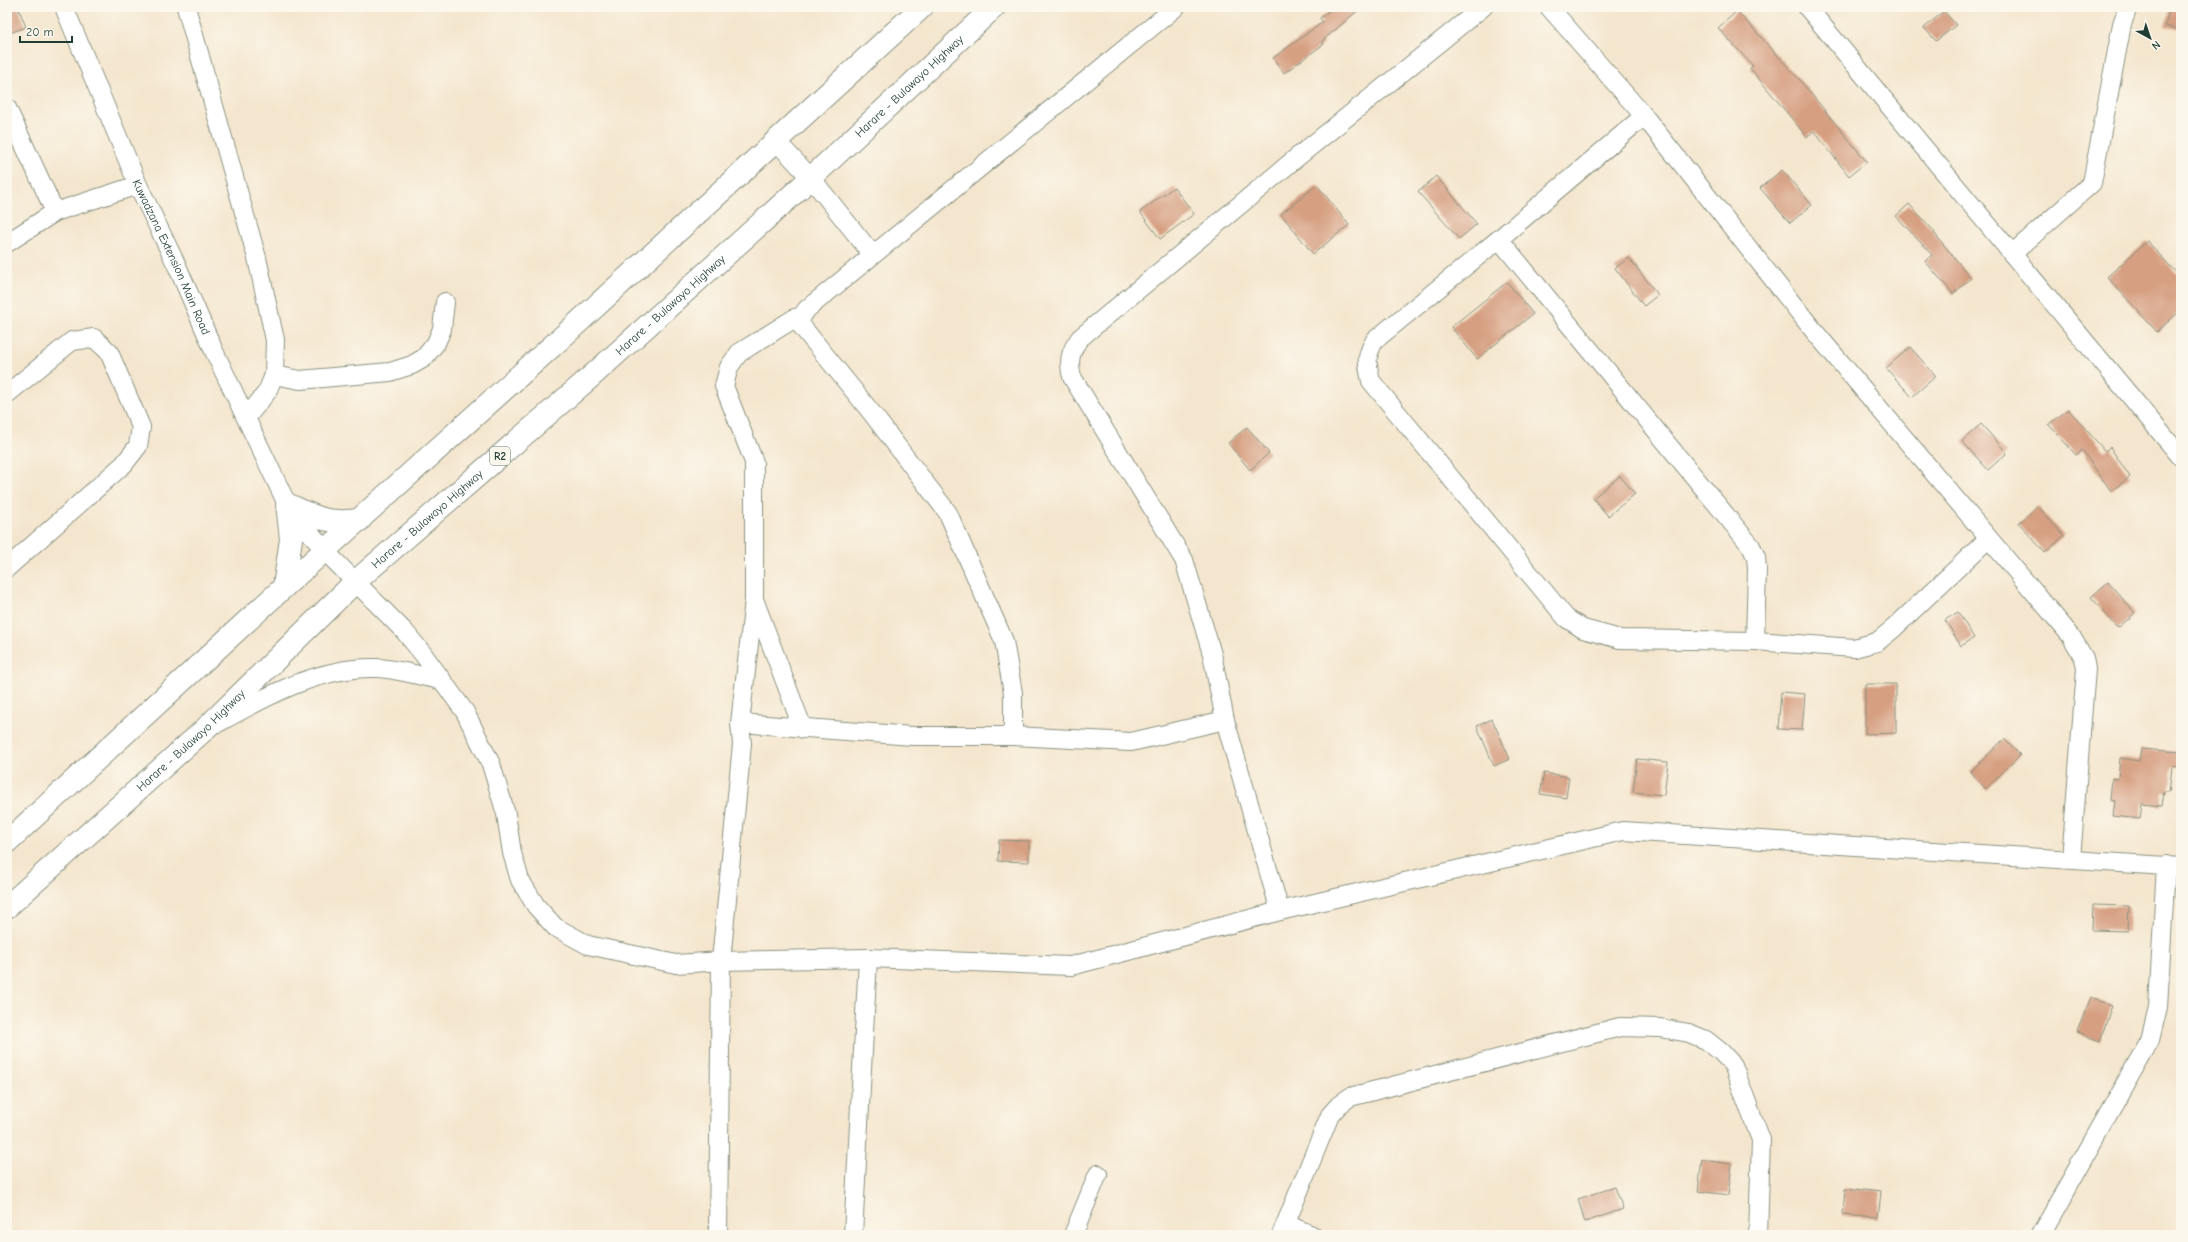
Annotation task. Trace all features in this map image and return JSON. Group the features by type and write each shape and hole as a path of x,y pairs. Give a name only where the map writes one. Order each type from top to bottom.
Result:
{"highway":[{"path":"7,842 284,587 360,520 922,7"},
{"name":"Harare - Bulawayo Highway","path":"7,907 203,731 355,582 594,374 811,178 994,7"},
{"path":"287,504 318,518 338,523 360,520"},
{"path":"284,587 291,539 287,504"}],"street":[{"name":"Kuwadzana Extension Main Road","path":"64,7 138,185 287,504 325,551 405,632 465,712 491,764 506,814 512,853 520,880 536,906 555,926 588,945 676,964 721,961 868,958 1071,966 1280,911 1623,831 2174,866"},
{"path":"186,7 257,258 275,340 274,375 267,392 246,418"},
{"path":"718,1235 721,961 742,744 740,723 754,600 754,462 724,386 729,367 739,353 795,318 801,317 807,309 872,254 1176,7"},
{"path":"1280,911 1225,720 1212,654 1184,560 1072,377 1069,358 1074,346 1080,338 1294,159 1483,7"},
{"path":"1549,7 1644,116 1814,331 2071,636 2084,658 2086,669 2071,859"},
{"path":"1807,7 2181,457"},
{"path":"2012,254 2092,183 2122,24 2128,7"},
{"path":"7,108 55,212"},
{"path":"1644,116 1499,239 1375,340 1368,352 1367,364 1371,381 1566,618 1582,630 1620,639 1755,641 1854,648 1877,642 1988,539"},
{"path":"776,141 811,178 872,254"},
{"path":"7,243 55,212 138,185"},
{"path":"1499,239 1750,546 1756,557 1757,569 1755,641"},
{"path":"274,375 300,380 390,372 412,365 424,358 436,343 442,329 445,302"},
{"path":"795,318 871,412 948,513 1004,642 1012,693 1013,736"},
{"path":"7,394 72,341 94,338 109,352 141,427 138,446 124,464 7,568"},
{"path":"754,600 803,729"},
{"path":"203,731 276,691 341,670 378,668 440,680"},
{"path":"740,723 803,729 912,736 1013,736 1131,742 1225,720"},
{"path":"2040,1235 2150,1040 2158,1007 2174,866"},
{"path":"853,1235 868,958"},
{"path":"1312,1235 1283,1229 1330,1116 1339,1105 1350,1097 1620,1027 1660,1028 1689,1033 1706,1040 1721,1052 1733,1065 1761,1140 1758,1235"},
{"path":"1073,1235 1098,1174"}],"building":[{"path":"18,7 26,27 7,34 7,11"},
{"path":"1334,7 1362,7 1322,41 1324,44 1284,73 1273,58 1323,22 1320,18"},
{"path":"2170,7 2181,7 2181,30 2165,26"},
{"path":"1737,11 1799,79 1867,162 1849,176 1814,131 1807,137 1750,68 1753,66 1718,28"},
{"path":"1944,11 1956,25 1936,41 1924,28"},
{"path":"1782,170 1812,205 1790,223 1760,188"},
{"path":"1436,176 1477,224 1459,239 1418,192"},
{"path":"1317,185 1349,225 1313,254 1281,214"},
{"path":"1174,187 1194,214 1160,239 1140,212"},
{"path":"1909,204 1935,232 1934,233 1971,278 1953,294 1925,261 1932,255 1896,216"},
{"path":"2147,241 2181,278 2181,310 2157,332 2107,277"},
{"path":"1629,258 1658,295 1644,306 1615,268"},
{"path":"1507,282 1533,314 1477,359 1451,327"},
{"path":"1910,347 1936,376 1912,397 1886,368"},
{"path":"2068,409 2105,451 2110,447 2130,477 2111,491 2082,450 2076,455 2049,425"},
{"path":"1981,424 2007,453 1988,470 1962,441"},
{"path":"1247,427 1269,453 1250,470 1228,443"},
{"path":"1620,476 1635,494 1608,516 1593,498"},
{"path":"2038,506 2064,536 2045,553 2019,523"},
{"path":"2108,582 2135,613 2118,628 2091,597"},
{"path":"1958,612 1974,638 1961,646 1945,620"},
{"path":"1865,684 1896,684 1896,733 1865,734"},
{"path":"1781,692 1805,694 1802,730 1778,729"},
{"path":"1492,719 1510,759 1494,766 1477,726"},
{"path":"2004,739 2020,755 1986,789 1970,772"},
{"path":"2141,749 2181,752 2181,766 2172,767 2169,792 2164,792 2162,806 2142,804 2140,819 2113,816 2115,801 2110,800 2112,778 2118,779 2120,758 2139,761"},
{"path":"1637,759 1668,762 1664,795 1633,792"},
{"path":"1544,773 1569,777 1566,798 1540,794"},
{"path":"999,840 1029,841 1029,862 998,861"},
{"path":"2093,905 2129,906 2128,931 2092,930"},
{"path":"2090,998 2112,1005 2100,1041 2077,1033"},
{"path":"1702,1160 1732,1164 1728,1195 1698,1191"},
{"path":"1615,1187 1623,1209 1585,1222 1578,1199"},
{"path":"1845,1188 1881,1192 1878,1218 1843,1215"}]}
